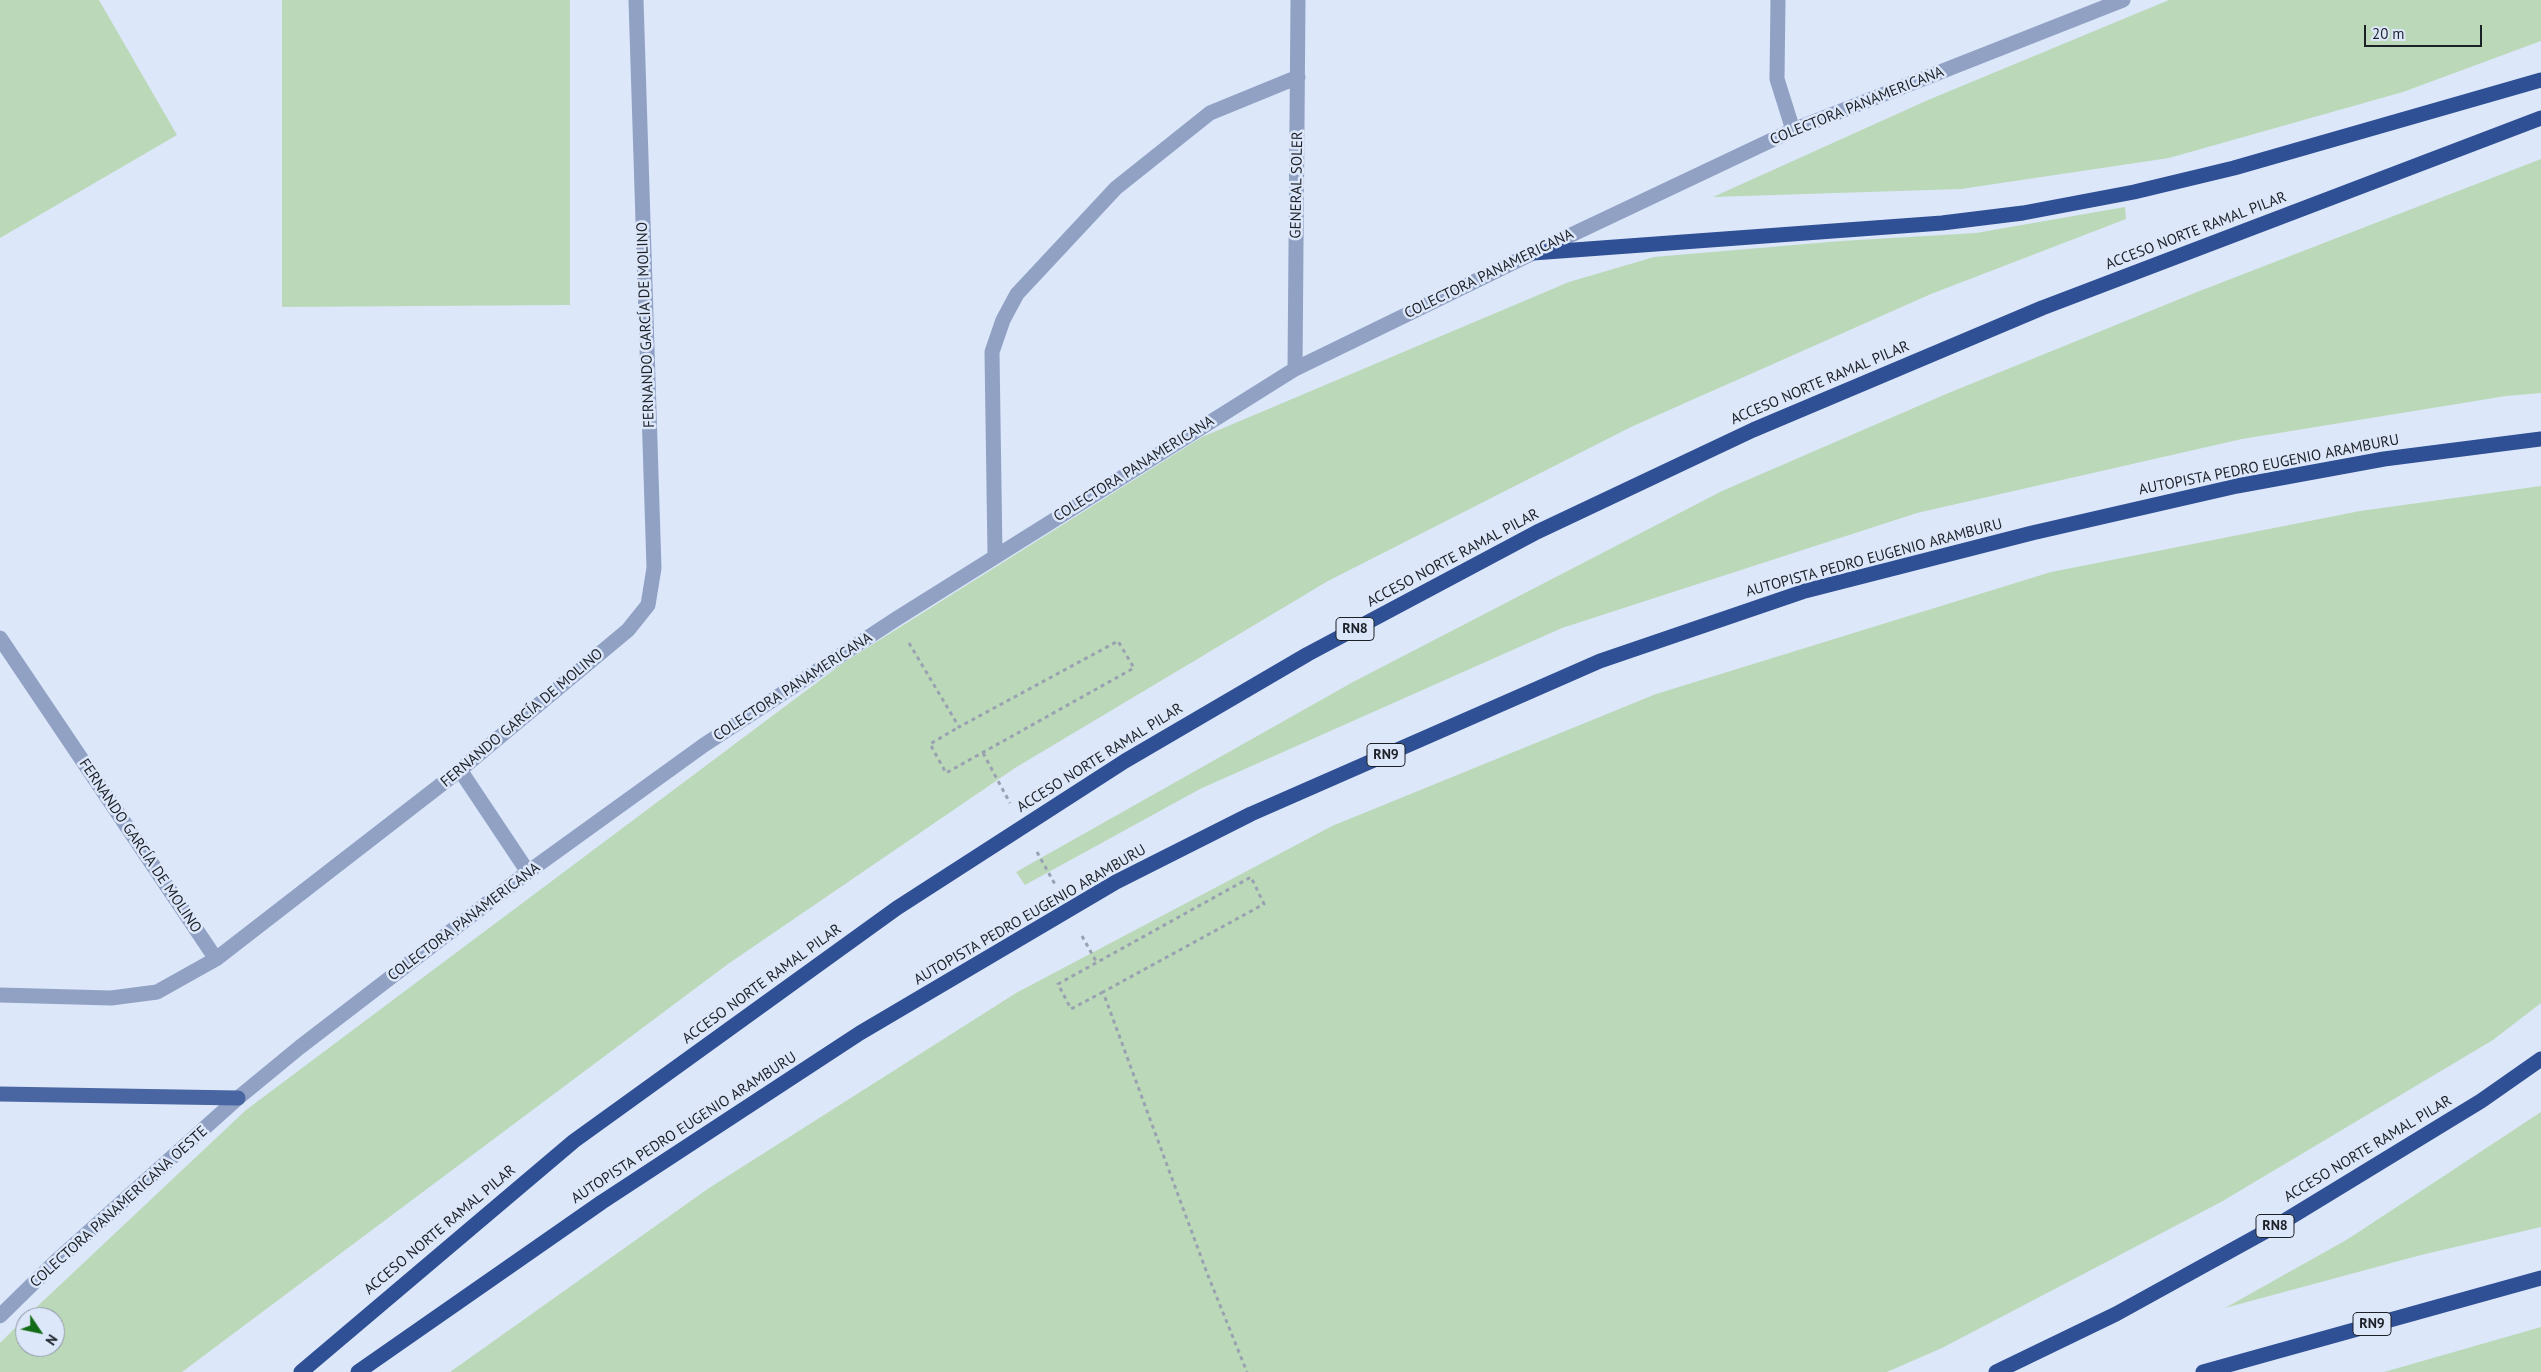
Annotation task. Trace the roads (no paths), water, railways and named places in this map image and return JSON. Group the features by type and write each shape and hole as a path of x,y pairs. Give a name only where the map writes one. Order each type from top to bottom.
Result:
{"highway":[{"path":"1532,253 1942,223 2023,213 2134,192 2234,168 2541,80"},
{"name":"ACCESO NORTE RAMAL PILAR","path":"301,1372 574,1141 889,914 1125,761 1308,654 1537,532 1753,430 2042,308 2541,118"},
{"name":"AUTOPISTA PEDRO EUGENIO ARAMBURU","path":"358,1372 602,1202 860,1033 1116,882 1251,814 1600,661 1806,592 2032,533 2237,486 2374,460 2541,439"},
{"name":"ACCESO NORTE RAMAL PILAR","path":"1996,1372 2116,1314 2281,1222 2481,1101 2541,1059"},
{"name":"RN9","path":"2203,1372 2541,1278"}],"main road":[{"path":"0,1094 238,1098"}],"street":[{"name":"FERNANDO GARCÍA DE MOLINO","path":"0,638 216,959 460,770 628,630 648,605 654,568 636,0"},
{"name":"GENERAL SOLER","path":"1295,369 1298,0"},
{"path":"1778,0 1778,79 1792,130"},
{"name":"COLECTORA PANAMERICANA","path":"238,1098 308,1041 528,872 704,745 995,555 1295,369 1532,253 1792,130 2123,0"},
{"path":"995,555 992,352 1003,320 1018,294 1116,188 1210,113 1298,77"},
{"path":"460,770 528,872"},
{"path":"0,995 111,998 157,992 216,959"},
{"name":"COLECTORA PANAMERICANA OESTE","path":"0,1316 55,1262 238,1098"}]}
